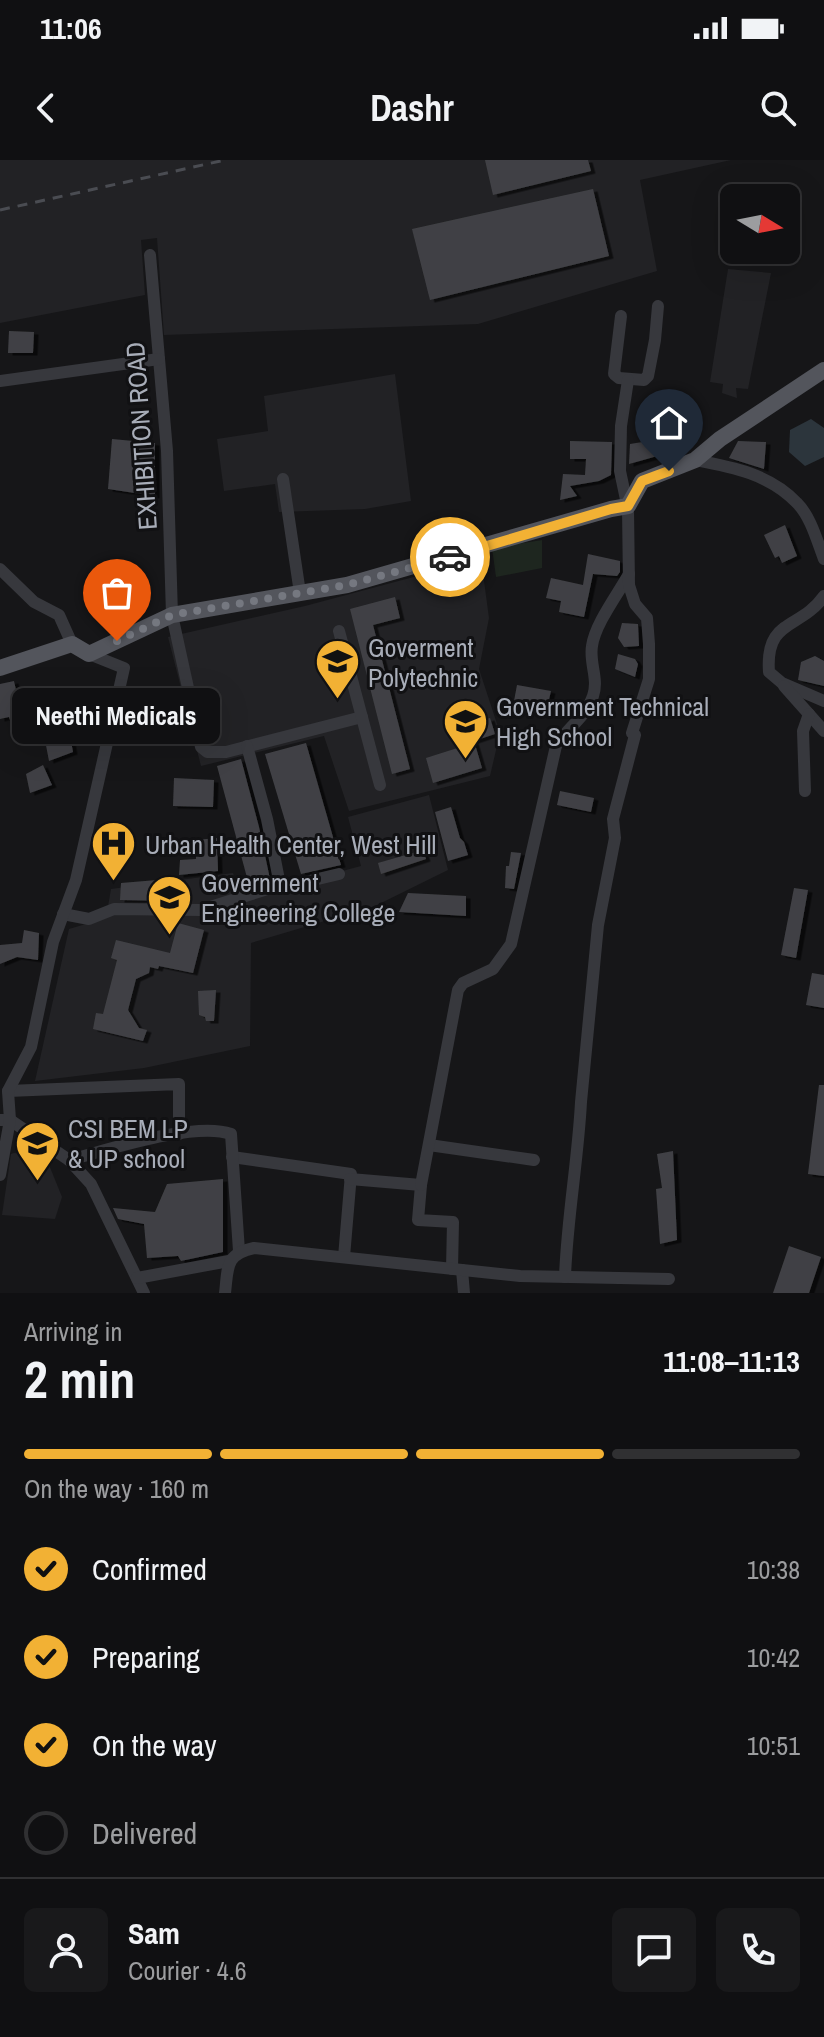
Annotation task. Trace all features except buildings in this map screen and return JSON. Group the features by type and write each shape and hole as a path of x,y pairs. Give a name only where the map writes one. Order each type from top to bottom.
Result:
{"main road":[{"path":"0,668 72,644 89,654 172,615 347,585 628,506 642,481 695,460 720,439 824,370"}],"street":[{"name":"EXHIBITION ROAD","path":"150,255 167,451 172,615 201,747 207,752 226,752 247,746"},
{"path":"621,316 614,371 617,377 644,380 648,376 655,340 658,306"},
{"path":"0,381 159,359"},
{"path":"565,1277 602,895 615,838 613,819 635,735 632,733 649,675 647,618 632,597 628,506 620,471 628,380"},
{"path":"695,460 751,472 798,503 813,527 824,559"},
{"path":"283,479 300,593"},
{"path":"0,569 34,602 59,615 72,644"},
{"path":"464,1293 457,1269 453,1222 418,1220 421,1185 458,990 463,983 493,969 511,944 556,746 586,711 594,696 596,684 591,658 594,637 629,574"},
{"path":"824,596 775,635 767,653 769,672 824,731"},
{"path":"339,631 380,785"},
{"path":"0,1175 8,1091 31,1047 53,942 76,880 124,668 89,654"},
{"path":"782,683 824,701"},
{"path":"805,791 803,731 809,714"},
{"path":"280,885 267,819 247,746 362,717"},
{"path":"63,914 89,919 114,909 201,910 280,885 339,874"},
{"path":"8,1091 179,1084 179,1134"},
{"path":"5,1120 69,1160 91,1184 144,1293"},
{"path":"69,1160 179,1134 220,1130 231,1134 239,1251"},
{"path":"429,1145 534,1160"},
{"path":"232,1157 351,1174 344,1257"},
{"path":"350,1179 421,1185"},
{"path":"137,1278 229,1261 239,1251 254,1248 457,1269 565,1277 669,1279"},
{"path":"225,1293 229,1261"}],"shaded area":[{"path":"0,160 731,160 640,180 657,271 478,324 164,335 157,238 141,240 145,295 0,323"},
{"path":"728,269 771,273 748,389 736,388 737,398 722,393 723,384 710,382"},
{"path":"395,374 411,501 365,509 279,512 275,484 224,491 217,439 268,431 264,396"},
{"path":"811,419 824,428 824,457 805,466 789,452 790,430"},
{"path":"542,540 542,568 496,577 492,548"},
{"name":"Goverment Polytechnic","path":"481,559 489,618 479,669 500,733 490,776 349,811 324,736 201,766 168,637 305,606"},
{"name":"Government Engineering College","path":"429,795 448,870 375,906 251,943 250,1046 144,1068 35,1081 69,929 106,918 111,889 233,873 241,898 361,866 348,817"},
{"path":"11,1154 45,1155 62,1197 55,1219 2,1215"}],"railway":[{"path":"0,210 225,160"}],"way so far":[{"path":"117,641 172,615 347,585 450,557"}],"place":[{"name":"Neethi Medicals","path":"117,641"},
{"name":"Goverment Polytechnic","path":"337,701"},
{"name":"Government Technical High School","path":"465,760"},
{"name":"Urban Health Center, West Hill","path":"114,883"},
{"name":"Government Engineering College","path":"170,936"},
{"name":"CSI BEM LP & UP school","path":"37,1182"}],"route":[{"path":"450,557 628,506 642,481 669,471"}]}
